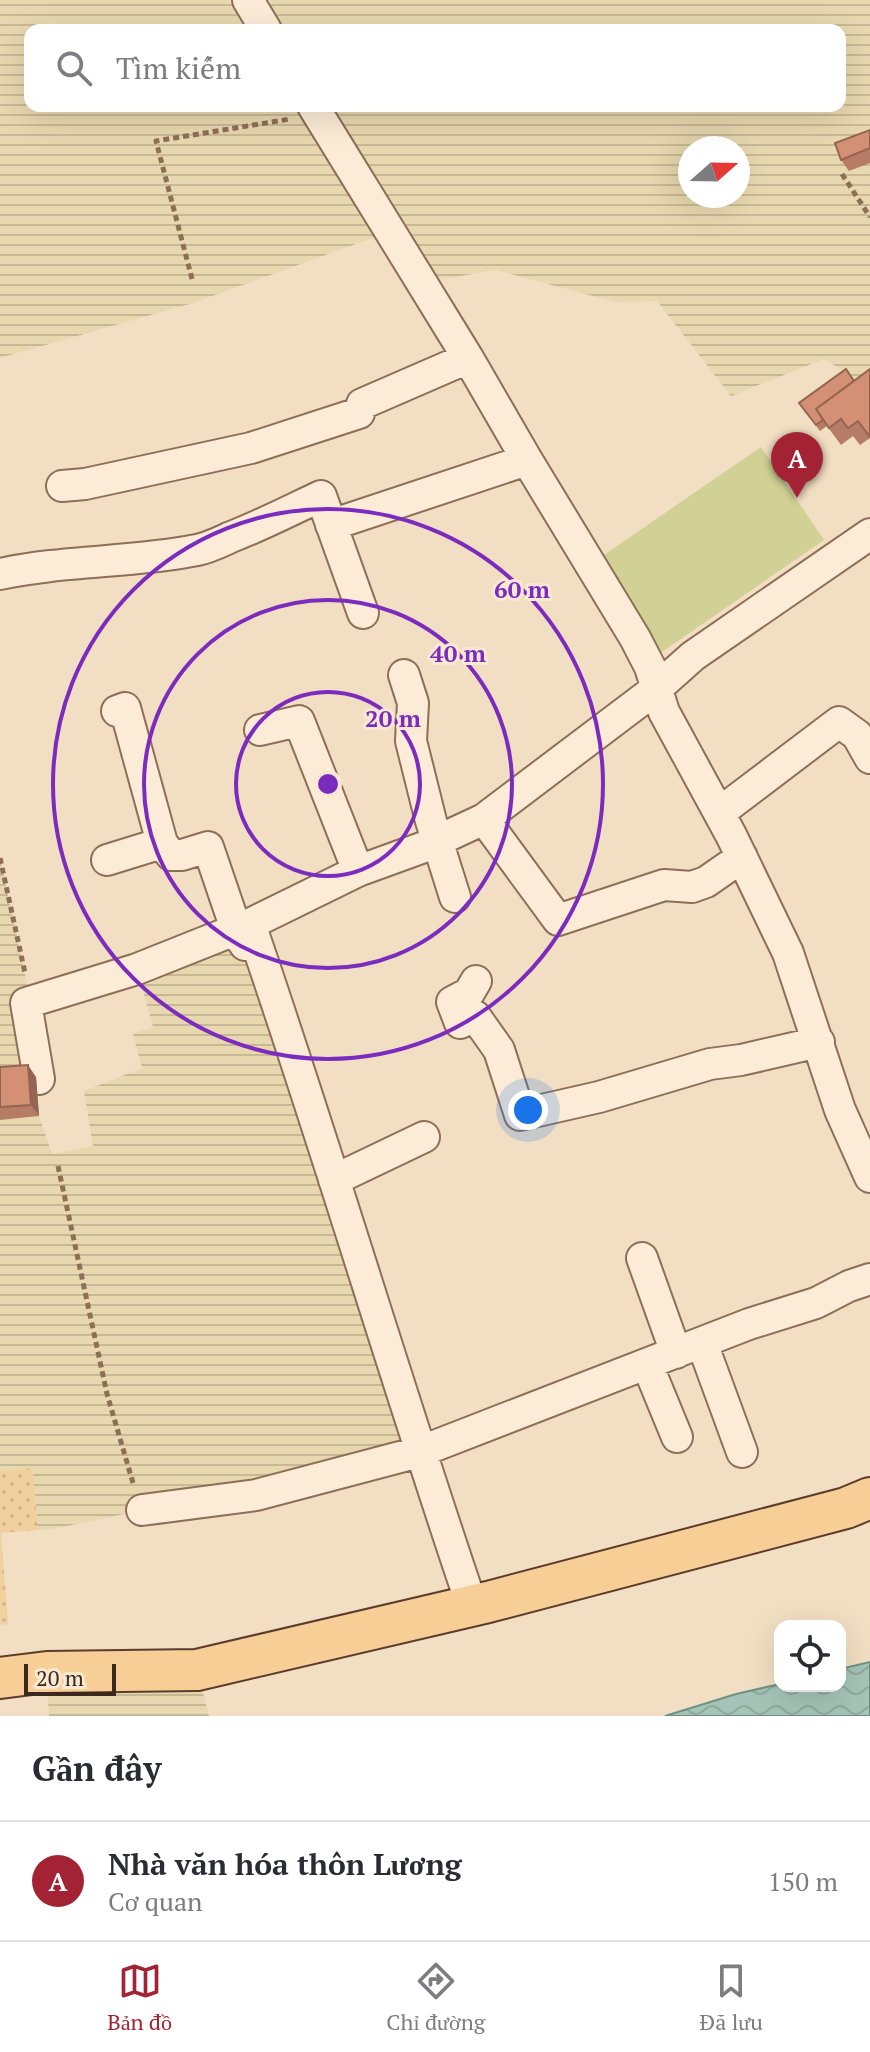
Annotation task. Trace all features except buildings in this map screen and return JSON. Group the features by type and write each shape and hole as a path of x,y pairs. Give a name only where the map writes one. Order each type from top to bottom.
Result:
{"main road":[{"path":"0,1678 47,1672 197,1670 472,1606 846,1508 870,1498"}],"street":[{"path":"248,0 262,24"},
{"path":"317,112 635,638 650,667 664,712 742,857 788,953 840,1110 870,1177"},
{"path":"62,486 85,484 251,448 359,413 362,404 468,358"},
{"path":"331,525 527,460"},
{"path":"0,574 79,562 145,558 200,550 321,496 363,613"},
{"path":"39,1079 26,1003 248,933 358,871 438,841 484,819 656,689 693,656 870,534"},
{"path":"404,675 413,703 411,741 431,821 455,897"},
{"path":"117,711 125,708 162,843 171,855 208,847 248,933 334,1180 419,1452 472,1606"},
{"path":"260,730 299,721 358,871"},
{"path":"719,813 839,722 857,735 870,758"},
{"path":"484,819 558,920 664,885 692,887 706,882 742,857"},
{"path":"107,860 162,843"},
{"path":"476,981 469,993 452,1002 460,1023 475,1016 499,1050 520,1115 599,1097 710,1064 819,1042"},
{"path":"334,1180 424,1137"},
{"path":"642,1258 742,1452"},
{"path":"142,1510 256,1495 419,1452 749,1324 816,1303 870,1279"},
{"path":"647,1364 677,1437"}],"path":[{"path":"192,279 156,141 306,112"},
{"path":"842,174 870,217"},
{"path":"0,858 31,1001"},
{"path":"58,1166 107,1394 142,1510"}],"shaded area":[{"path":"0,0 870,0 870,394 866,397 850,375 824,359 731,396 657,301 615,302 496,270 437,280 389,232 193,303 0,358"},
{"path":"0,858 31,1001 39,1079 0,1080"},
{"path":"250,924 419,1452 38,1530 32,1468 0,1471 0,1120 39,1116 52,1154 93,1146 84,1091 142,1068 133,1034 153,1027 137,969"},
{"path":"197,1670 209,1716 49,1716 47,1672"}],"sand":[{"path":"32,1468 38,1530 1,1533 8,1624 0,1625 0,1471"}],"green space":[{"path":"761,447 824,540 662,652 598,559"}],"water":[{"path":"870,1662 870,1716 665,1716 774,1685 774,1692 846,1692 846,1668"}],"place":[{"name":"Nhà văn hóa thôn Lương","path":"797,498"}]}
